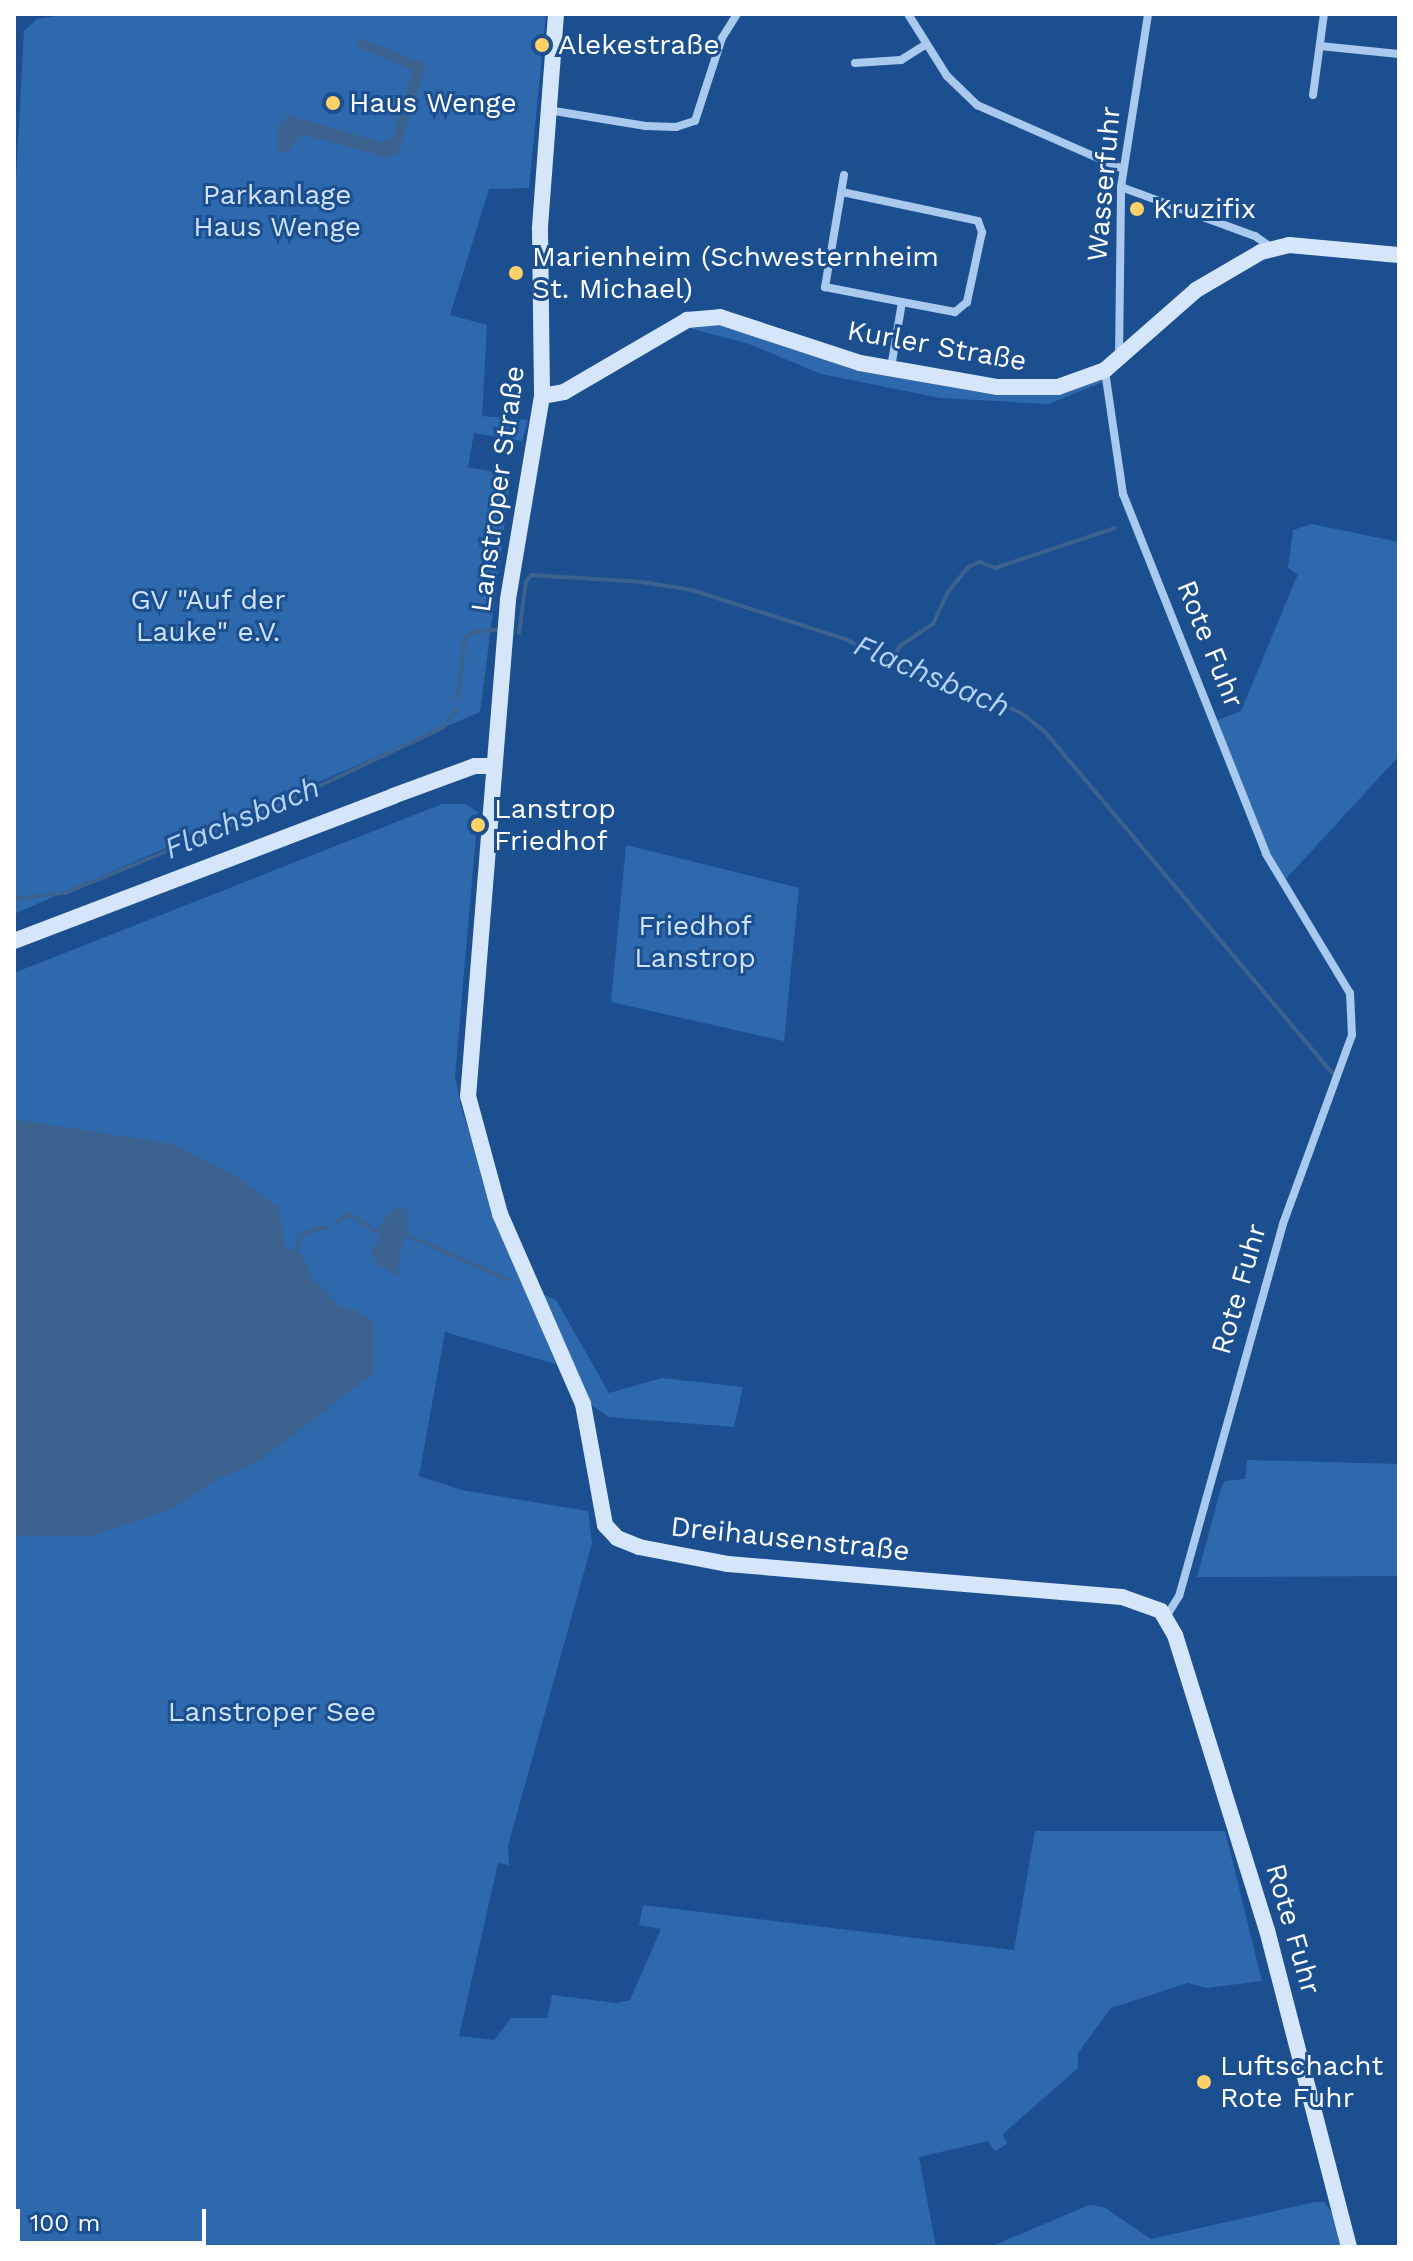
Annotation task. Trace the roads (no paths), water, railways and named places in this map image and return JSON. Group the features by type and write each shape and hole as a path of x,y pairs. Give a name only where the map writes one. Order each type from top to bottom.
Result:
{"main road":[{"name":"Lanstroper Straße","path":"476,971 508,600 542,396 540,236 556,14"},
{"name":"Kurler Straße","path":"542,396 564,392 687,320 709,318 890,368 1037,389 1073,384 1105,370 1222,270 1272,248 1289,245 1399,255"},
{"path":"14,941 406,791 475,766 493,766"},
{"name":"Dreihausenstraße","path":"476,971 468,1072 471,1111 500,1214 583,1404 609,1533 639,1547 728,1564 1122,1597 1151,1604 1166,1617"},
{"name":"Rote Fuhr","path":"1166,1617 1271,1943 1349,2247"}],"street":[{"path":"547,110 646,126 676,127 695,121 722,38 737,14"},
{"path":"908,14 947,76 977,105 1123,169"},
{"name":"Wasserfuhr","path":"1119,359 1121,187 1148,14"},
{"path":"1313,95 1324,14"},
{"path":"855,63 901,60 925,45"},
{"path":"1320,46 1399,54"},
{"path":"842,192 978,221 982,232 967,302 955,312 825,287 844,175"},
{"path":"1121,187 1255,236 1272,248"},
{"path":"890,368 902,302"},
{"name":"Rote Fuhr","path":"1105,370 1123,494 1138,536 1266,854 1350,993 1351,1021 1344,1066 1283,1224 1179,1596 1166,1617"}],"waterway":[{"path":"889,662 900,646 933,624 948,592 968,567 980,562 995,568 1115,528"},
{"name":"Flachsbach","path":"519,633 526,582 531,575 642,582 692,590 845,639 905,669 965,687 1021,713 1045,732 1332,1073"},
{"name":"Flachsbach","path":"458,698 465,638 472,632 497,630"},
{"name":"Flachsbach","path":"14,899 65,893 270,809 444,727 457,709"},
{"path":"396,1209 405,1211 406,1235 509,1280"},
{"path":"336,1223 349,1214 378,1232"},
{"path":"298,1251 299,1235 326,1227"}],"place":[{"name":"Alekestraße","path":"542,45"},
{"name":"Haus Wenge","path":"333,103"},
{"name":"Kruzifix","path":"1137,209"},
{"name":"Marienheim (Schwesternheim St. Michael)","path":"516,273"},
{"name":"Lanstrop Friedhof","path":"478,825"},
{"name":"Luftschacht Rote Fuhr","path":"1204,2082"}],"park label":[{"name":"Parkanlage Haus Wenge","path":"277,211"},
{"name":"GV \"Auf der Lauke\" e.V.","path":"208,616"},
{"name":"Friedhof Lanstrop","path":"695,942"},
{"name":"Lanstroper See","path":"272,1712"}]}
